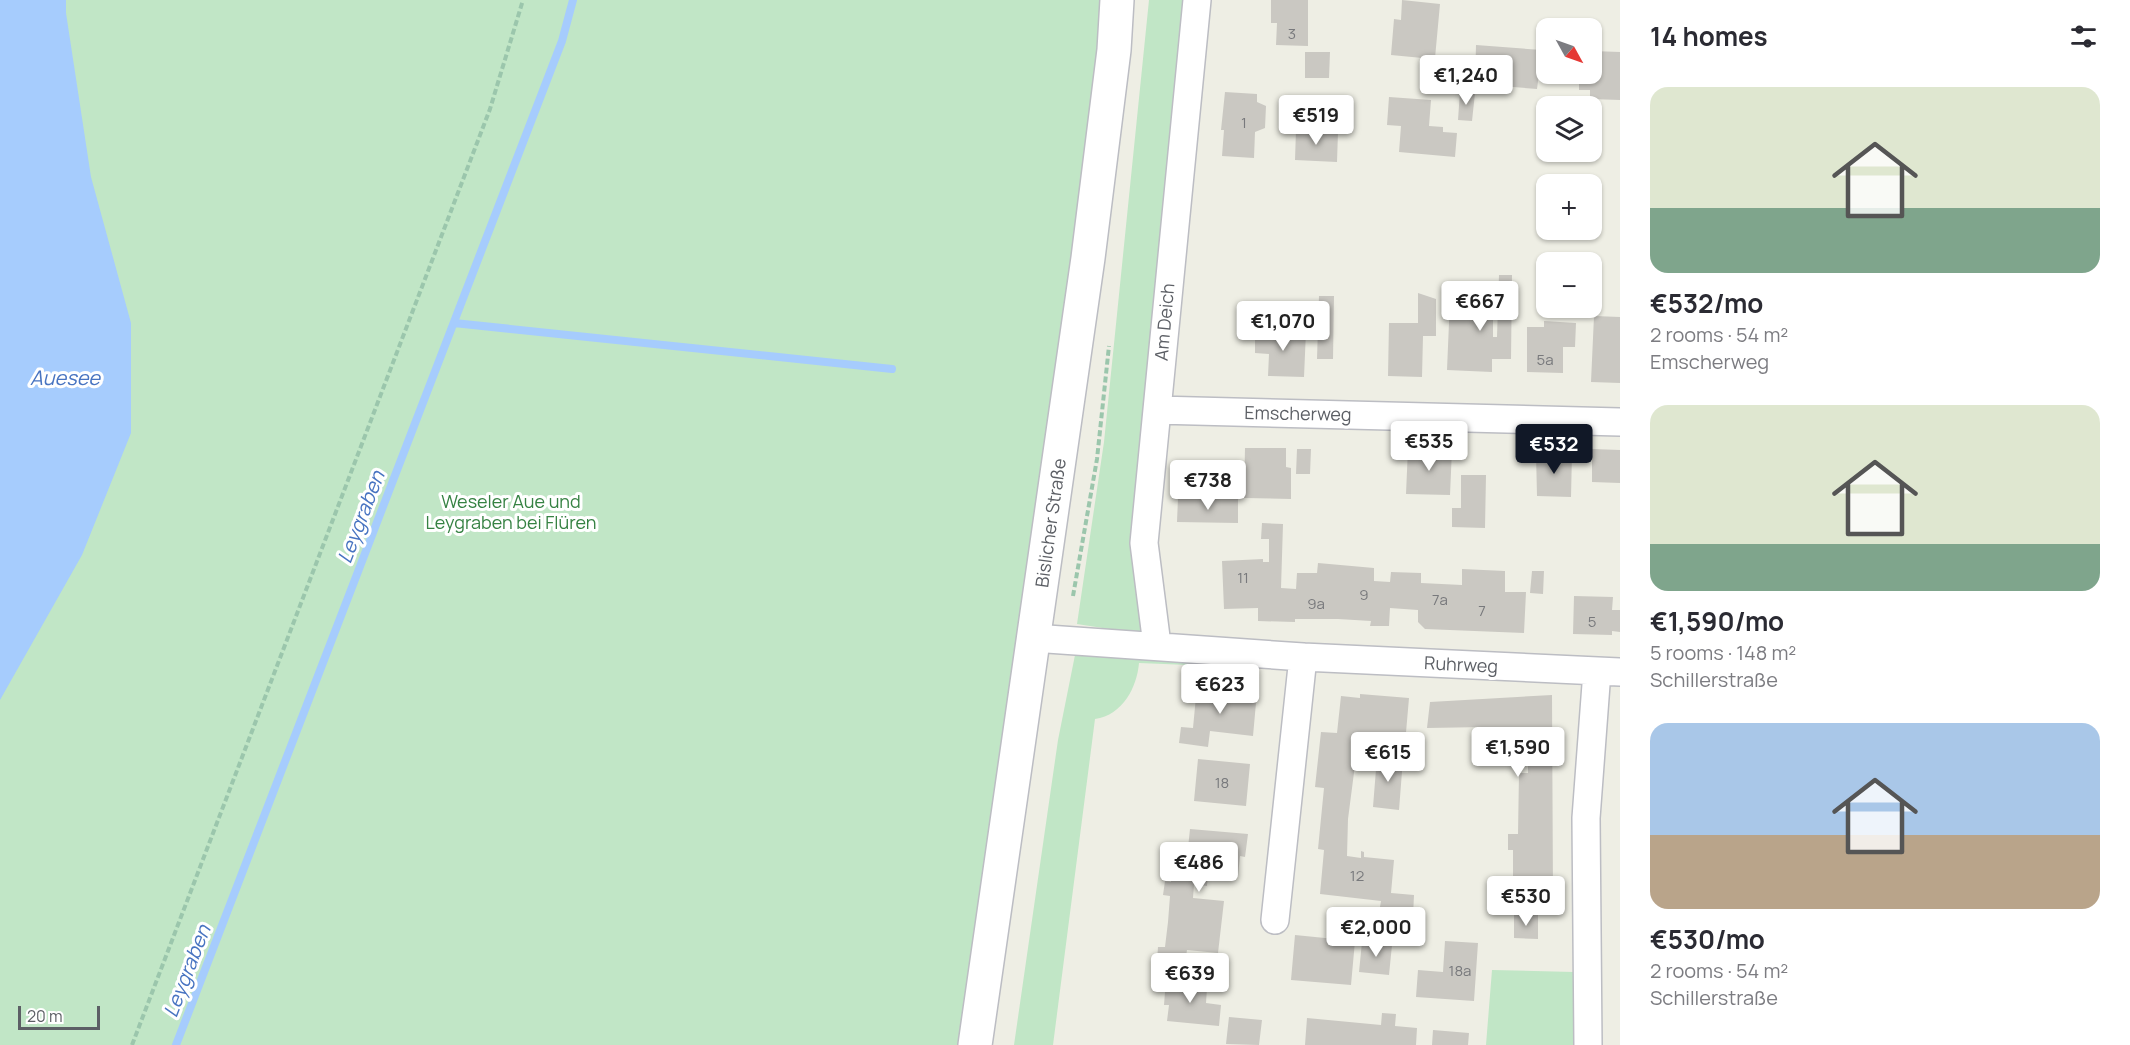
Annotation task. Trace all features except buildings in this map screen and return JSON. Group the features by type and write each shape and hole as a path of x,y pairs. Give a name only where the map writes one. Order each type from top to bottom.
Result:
{"street":[{"name":"Bislicher Straße","path":"975,1045 1088,258 1117,0"},
{"name":"Am Deich","path":"1157,645 1144,543 1197,0"},
{"name":"Emscherweg","path":"1157,410 1620,422"},
{"name":"Ruhrweg","path":"1033,638 1303,657 1609,672"},
{"path":"1275,921 1303,657"},
{"path":"1588,1045 1586,818 1609,672"}],"path":[{"path":"132,1045 490,109 523,0"}],"green space":[{"name":"Weseler Aue und Leygraben bei Flüren","path":"0,0 1103,0 1094,98 1048,438 959,1045 0,1045"},
{"path":"1149,0 1188,0 1146,621 1141,634 1077,624 1104,442"},
{"path":"1076,650 1213,666 1139,663 1132,690 1121,706 1095,719 1053,1045 1014,1045 1058,740"},
{"path":"1492,970 1574,972 1574,1045 1486,1045"}],"water":[{"name":"Auesee","path":"0,0 66,0 66,13 91,177 131,323 131,433 82,555 0,700"}],"waterway":[{"name":"Leygraben","path":"176,1045 562,41 573,0"},
{"path":"454,323 892,369"}]}
